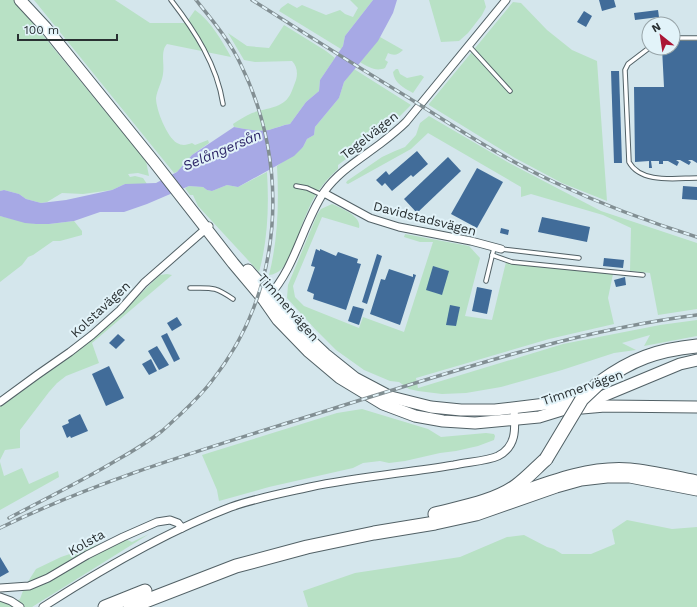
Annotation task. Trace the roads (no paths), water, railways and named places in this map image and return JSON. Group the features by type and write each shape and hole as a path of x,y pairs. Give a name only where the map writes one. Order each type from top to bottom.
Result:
{"highway":[{"path":"105,607 227,560 285,543 432,514 474,504 497,496 516,486 546,459 582,399 599,383 618,369 639,359 663,351 696,354"},
{"path":"130,607 236,566 307,547 476,514 556,486 581,479 607,476 630,476 697,489"}],"main road":[{"name":"Timmervägen","path":"20,0 46,28 208,227 232,263 331,359 355,378 391,397 431,408 449,410 514,408 568,402 599,393 696,354"},
{"name":"Timmervägen","path":"28,0 46,28"},
{"name":"Timmervägen","path":"267,298 278,320 308,351 340,378 383,404 415,416 443,421 475,423 539,417 591,400 680,364 696,354"},
{"path":"539,417 582,408 605,406 697,407"},
{"path":"432,514 439,515 485,504 558,478 608,468 630,469 697,481"}],"street":[{"name":"Tegelvägen","path":"267,298 282,278 297,250 310,216 332,181 344,170 391,136 406,122 506,0"},
{"name":"Davidstadsvägen","path":"323,194 370,218 399,227 471,241 493,251 501,249"},
{"name":"Kolstavägen","path":"0,402 92,335 120,310 144,283 208,227"},
{"path":"43,607 119,561 182,528 231,507 271,496 352,480 498,456 507,449 513,438 515,429 514,408"},
{"name":"Kolsta","path":"0,588 29,586 48,578 116,540 157,522 170,520 178,523 182,528"},
{"path":"0,596 20,607"}],"lane":[{"path":"171,0 190,25 200,43 216,75 223,104"},
{"path":"681,38 697,38"},
{"path":"469,46 510,91"},
{"path":"641,54 628,64 625,70 629,162 634,169 654,178 697,178"},
{"path":"296,186 307,188 323,194"},
{"path":"501,249 579,258"},
{"path":"486,281 493,251 512,262 643,275"},
{"path":"190,288 209,287 221,291 233,299"}],"water":[{"name":"Selångersån","path":"373,0 397,0 393,13 378,41 344,82 339,98 315,127 314,135 307,139 303,147 294,156 238,187 227,185 212,191 203,187 189,186 124,212 100,212 74,221 49,224 25,223 0,216 0,191 4,190 19,194 26,199 41,203 66,200 112,190 125,184 156,183 177,172 192,155 234,127 265,131 290,124 306,102 319,91 320,80 343,46 345,36"}],"railway":[{"path":"9,518 104,468 162,431 206,389 235,347 253,309 265,269 272,228 272,186 268,145 257,104 237,56 215,23 196,0"},
{"path":"252,0 462,132 518,164 573,191 643,219 697,237"},
{"path":"0,528 40,509 82,492 165,462 424,380 514,354 605,331 697,315"}]}
